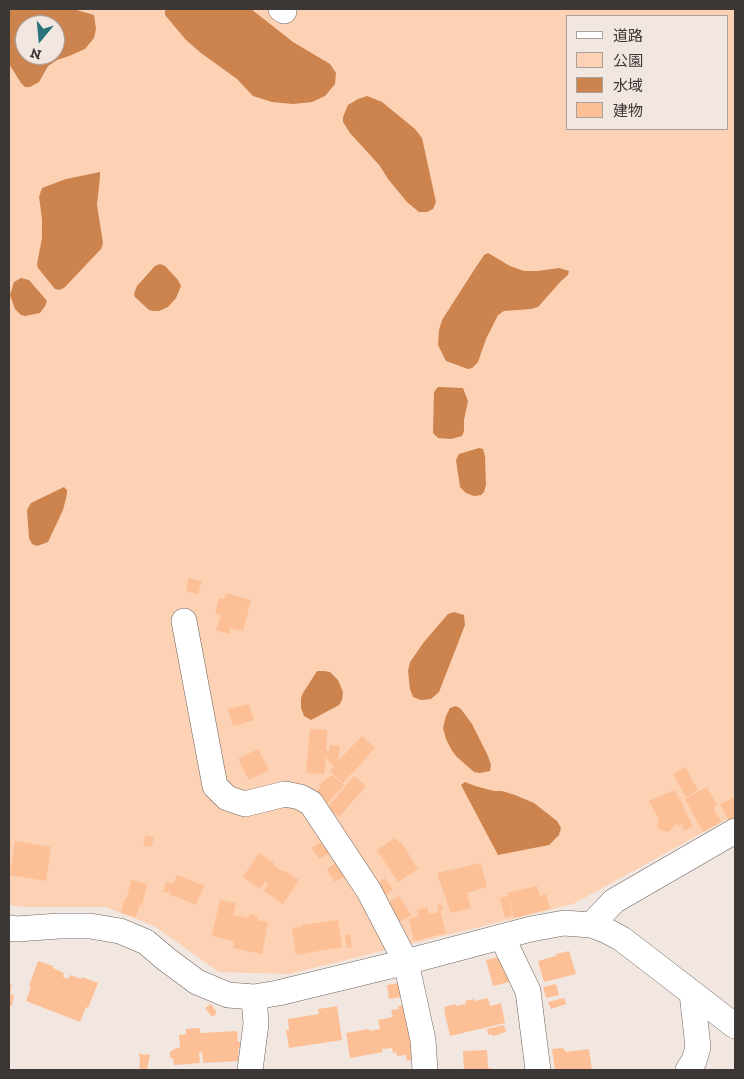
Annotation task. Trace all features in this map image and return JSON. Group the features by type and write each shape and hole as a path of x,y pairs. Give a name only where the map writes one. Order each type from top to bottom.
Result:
{"street":[{"path":"184,621 215,786 227,798 245,804 285,794 300,797 311,803 369,891 406,962 422,1040 425,1070"},
{"path":"591,925 614,901 735,831"},
{"path":"9,928 90,926 120,931 146,942 166,960 197,982 228,995 254,997 406,962 531,929 564,923 591,925 622,939 735,1026"},
{"path":"502,937 528,991 538,1070"},
{"path":"688,1070 694,1061 698,1047 692,993"},
{"path":"250,1070 256,1024 254,997"}],"green space":[{"path":"9,9 735,9 735,815 573,904 289,974 219,972 154,926 106,907 25,907 9,905"}],"water":[{"path":"9,9 73,9 94,15 96,29 94,38 85,49 65,57 65,15 15,15 15,65 50,65 39,82 30,87 25,87 9,64"},
{"path":"165,9 251,9 293,42 330,64 336,73 335,84 325,96 312,102 293,104 272,102 253,96 237,79 186,40 165,15"},
{"path":"367,96 382,102 415,129 422,138 436,202 433,209 427,212 419,212 407,202 343,122 348,105"},
{"path":"100,172 97,205 103,243 101,249 64,288 55,289 38,268 37,264 42,238 39,197 42,188 66,179"},
{"path":"488,253 510,266 524,271 559,268 569,271 568,275 538,307 504,311 498,315 486,339 478,362 468,369 446,361 438,345 439,330 442,320 484,255"},
{"path":"160,264 165,266 181,286 176,298 168,307 159,311 153,311 149,310 134,294 137,286 155,266"},
{"path":"21,278 29,280 47,301 40,313 25,316 15,309 10,295 14,282"},
{"path":"438,387 463,388 468,401 462,436 451,439 438,438 433,433 434,392"},
{"path":"479,448 483,449 485,456 486,485 481,495 474,496 466,493 460,487 456,460 459,454"},
{"path":"64,487 67,490 67,494 63,510 48,542 37,546 32,544 29,538 27,510 31,503"},
{"path":"454,612 464,615 465,625 439,692 431,699 421,700 413,697 408,671 410,662 448,614"},
{"path":"317,671 330,672 338,680 343,692 339,705 311,720 304,716 301,708 301,698"},
{"path":"456,706 461,709 472,724 488,756 491,765 490,771 474,772 451,749 443,728 450,708"},
{"path":"465,782 494,791 502,791 534,803 557,821 561,828 559,835 549,845 498,855 461,785"}],"building":[{"path":"189,578 202,581 198,594 186,591"},
{"path":"226,593 251,600 243,631 230,628 229,634 216,630 221,615 215,613 219,598 224,599"},
{"path":"249,704 254,720 233,726 228,709"},
{"path":"310,729 327,730 326,750 329,751 330,745 340,746 338,761 362,736 375,748 343,783 330,771 334,766 326,757 324,774 306,773"},
{"path":"258,749 269,770 249,780 238,759"},
{"path":"685,767 698,790 686,797 673,774"},
{"path":"332,775 344,785 326,805 313,794 321,787 319,785"},
{"path":"354,776 366,786 339,817 328,807"},
{"path":"707,787 717,805 713,808 721,822 703,832 685,799"},
{"path":"675,790 693,826 684,831 682,824 678,826 676,822 668,832 660,830 657,826 659,819 649,801"},
{"path":"735,797 735,818 729,821 720,804"},
{"path":"146,835 154,838 151,847 143,845"},
{"path":"395,838 399,843 401,842 418,869 398,882 377,850"},
{"path":"324,840 332,852 319,859 312,848"},
{"path":"15,841 51,847 46,881 10,875"},
{"path":"259,853 274,863 273,865 299,880 283,904 264,891 269,884 265,881 260,889 243,877"},
{"path":"337,862 346,876 335,882 327,869"},
{"path":"481,863 487,887 467,893 471,908 451,913 437,873"},
{"path":"177,875 204,886 196,905 169,894 171,886 168,893 163,892 166,882 173,884"},
{"path":"385,878 393,890 384,896 376,885"},
{"path":"131,880 147,884 142,905 139,905 136,917 121,913"},
{"path":"537,886 540,896 546,894 550,909 514,918 509,899 512,916 505,917 500,898 508,896 507,893"},
{"path":"399,896 411,915 400,922 388,903"},
{"path":"220,900 236,903 233,915 249,918 249,914 258,916 257,920 268,922 262,954 233,948 234,941 212,936"},
{"path":"441,904 443,910 440,911 446,933 414,941 409,919 419,916 417,910 427,907 429,914 439,912 437,905"},
{"path":"338,920 342,947 296,955 292,928"},
{"path":"350,934 352,947 347,948 345,935"},
{"path":"569,951 576,974 544,982 538,961"},
{"path":"502,956 509,982 493,986 486,960"},
{"path":"38,961 53,966 53,968 64,973 63,977 68,979 70,975 98,983 80,1022 26,1001"},
{"path":"405,982 408,996 389,999 387,985"},
{"path":"9,984 12,985 10,994 14,995 12,1006 9,1006"},
{"path":"556,984 559,995 546,998 543,987"},
{"path":"488,998 490,1006 501,1003 505,1023 450,1036 444,1007 466,1004 465,1001 474,999 474,1001"},
{"path":"564,998 566,1004 551,1009 548,1002"},
{"path":"211,1004 217,1013 212,1017 205,1008"},
{"path":"410,1004 415,1059 407,1061 406,1055 397,1056 396,1052 393,1053 392,1048 382,1049 383,1052 350,1058 346,1033 380,1029 378,1020 393,1017 391,1010 399,1009 398,1006"},
{"path":"337,1006 342,1040 289,1048 286,1030 289,1030 288,1019 319,1014 318,1009"},
{"path":"504,1025 506,1032 492,1036 491,1034 488,1035 487,1029"},
{"path":"200,1028 200,1033 237,1031 238,1042 240,1042 240,1048 238,1048 239,1061 203,1063 202,1052 199,1053 200,1063 174,1065 173,1058 170,1058 170,1051 180,1048 179,1035 186,1034 186,1029"},
{"path":"563,1048 566,1052 589,1049 592,1070 555,1070 552,1049"},
{"path":"487,1050 488,1068 491,1068 491,1070 464,1070 463,1051"},
{"path":"139,1053 150,1055 147,1070 139,1068"}]}
